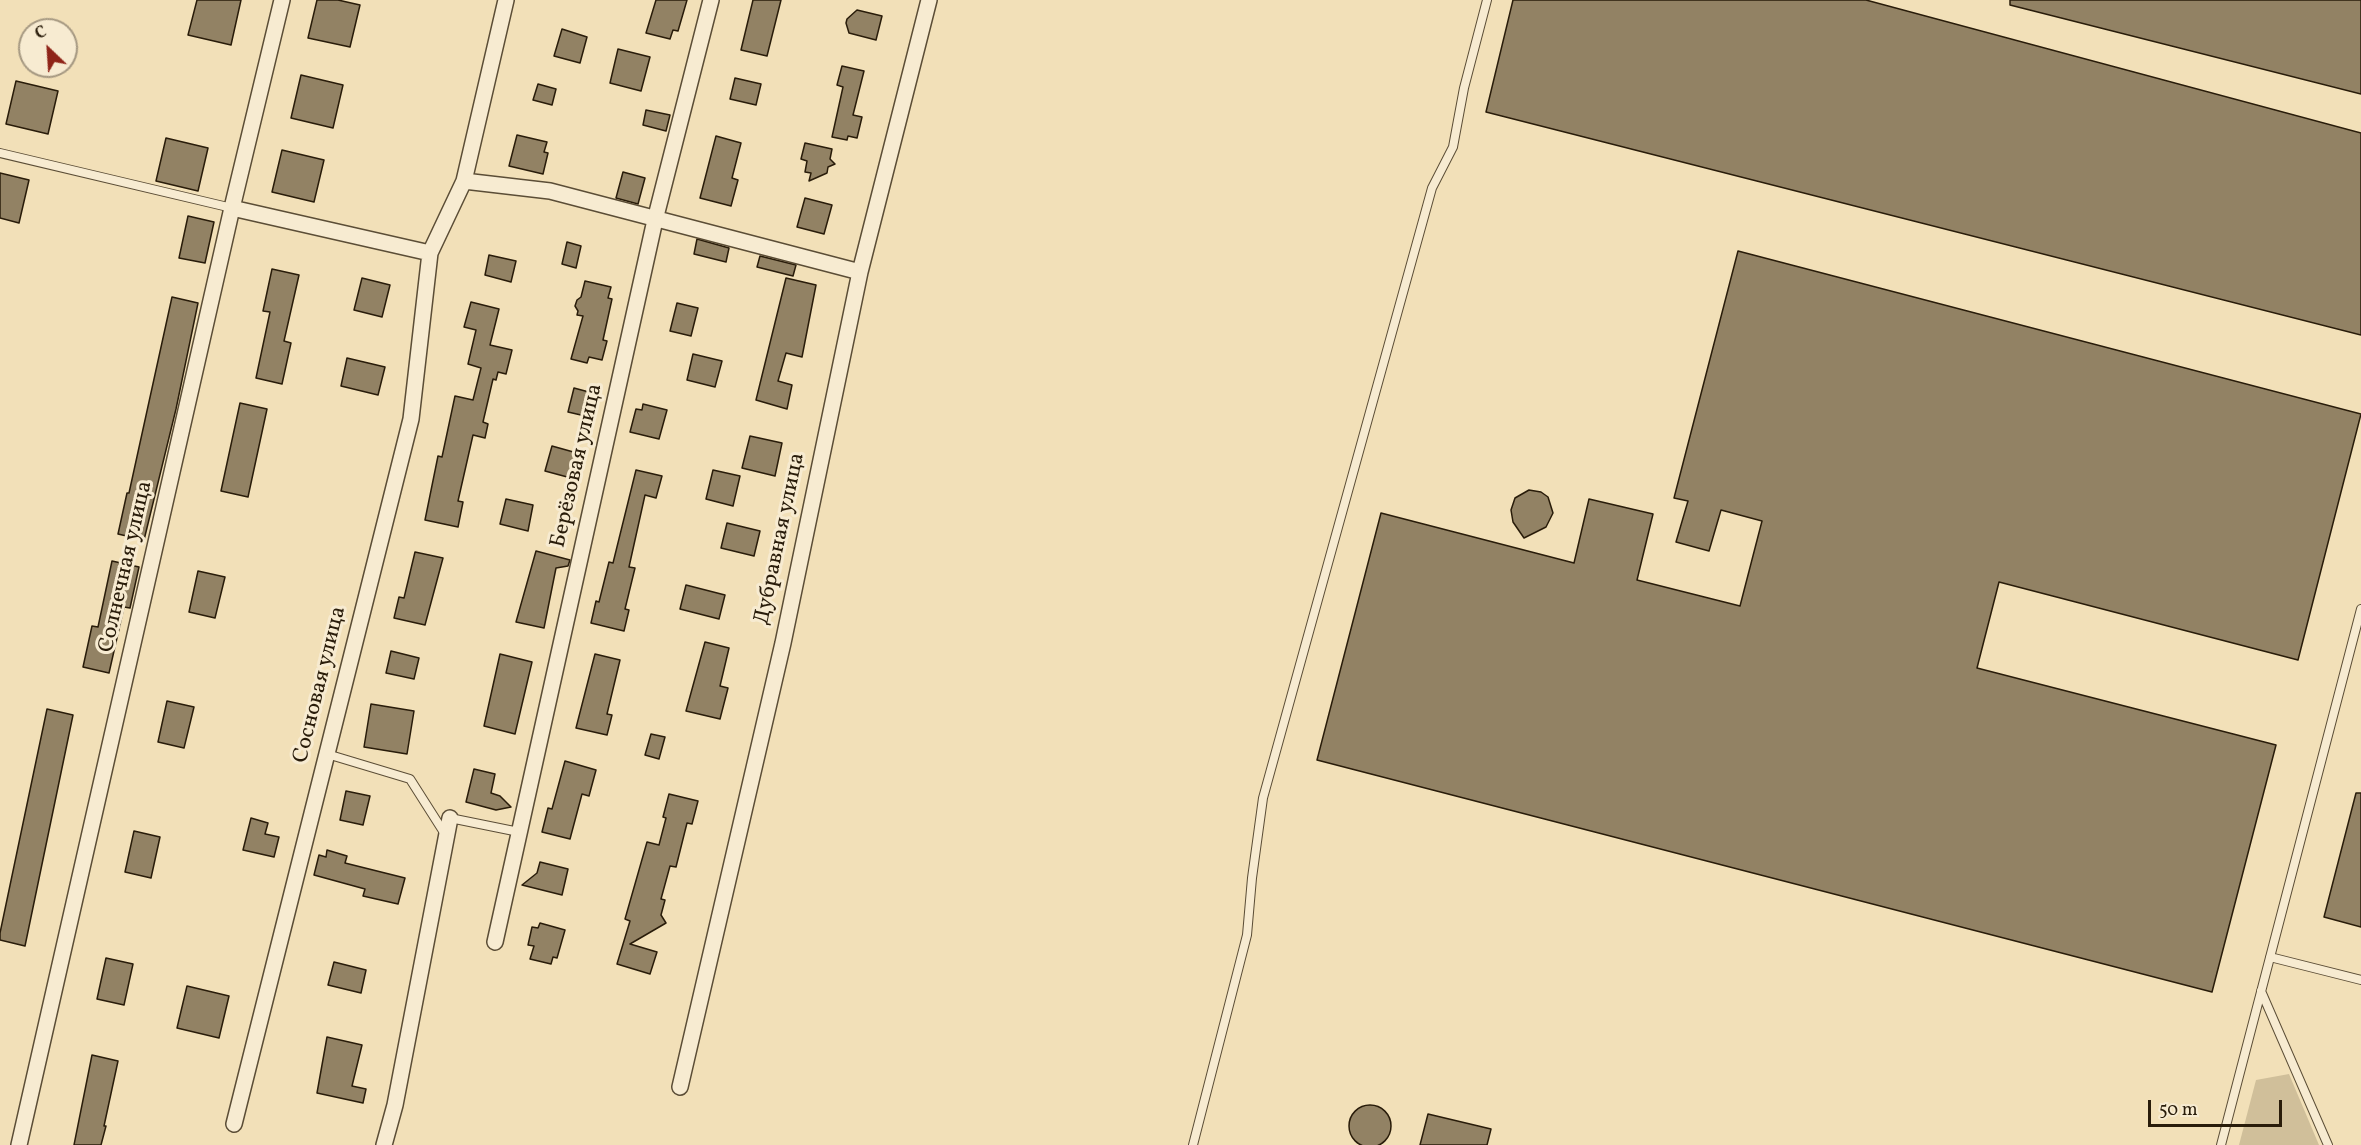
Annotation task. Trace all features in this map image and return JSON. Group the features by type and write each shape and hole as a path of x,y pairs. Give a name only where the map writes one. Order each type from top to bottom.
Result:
{"street":[{"name":"Солнечная улица","path":"19,1145 232,208 282,0"},
{"path":"506,0 464,181 550,191 860,272"},
{"name":"Берёзовая улица","path":"495,942 655,220 711,0"},
{"name":"Дубравная улица","path":"680,1088 783,643 860,272 929,0"},
{"name":"Сосновая улица","path":"234,1124 411,419 429,253 464,181"},
{"path":"232,208 429,253"},
{"path":"384,1145 395,1105 450,818"}],"lane":[{"path":"1193,1145 1247,935 1263,798 1432,188 1453,147 1464,88 1487,0"},
{"path":"0,153 232,208"},
{"path":"2221,1145 2361,609"},
{"path":"327,754 410,779 446,836"},
{"path":"450,818 519,832"},
{"path":"2270,957 2361,980"},
{"path":"2261,991 2328,1145"}],"shaded area":[{"path":"2289,1074 2319,1145 2239,1145 2256,1080"}],"building":[{"path":"197,0 241,0 231,45 188,35"},
{"path":"317,0 338,0 360,5 350,47 308,38"},
{"path":"656,0 687,0 678,31 673,30 670,39 646,33"},
{"path":"753,0 781,0 767,56 741,50"},
{"path":"1513,0 1866,0 2361,133 2361,335 1486,112"},
{"path":"2010,0 2361,0 2361,94 2010,5"},
{"path":"857,10 882,16 876,40 849,33 847,19"},
{"path":"562,29 587,37 580,63 554,56"},
{"path":"618,49 650,57 641,91 610,83"},
{"path":"842,66 864,71 853,115 862,117 857,138 848,136 847,140 832,137 843,87 837,85"},
{"path":"301,75 343,85 333,128 291,118"},
{"path":"735,78 761,84 756,105 730,99"},
{"path":"16,81 58,91 48,134 6,124"},
{"path":"538,84 556,89 552,105 533,100"},
{"path":"646,110 670,115 666,131 643,125"},
{"path":"517,135 547,142 544,152 548,153 543,174 509,166"},
{"path":"716,136 741,143 732,178 738,180 731,206 700,198"},
{"path":"166,138 208,148 198,191 156,181"},
{"path":"805,143 832,149 830,159 835,164 828,167 827,173 809,181 811,173 805,172 807,161 801,159"},
{"path":"282,150 324,160 314,202 272,192"},
{"path":"623,172 645,178 638,204 616,198"},
{"path":"0,173 29,180 19,223 0,218"},
{"path":"805,198 832,205 824,234 797,227"},
{"path":"188,216 214,222 205,263 179,258"},
{"path":"697,239 729,248 726,262 694,254"},
{"path":"567,242 581,246 576,268 562,264"},
{"path":"1738,251 2361,414 2298,660 1999,582 1977,668 2276,745 2212,992 1317,760 1381,513 1574,563 1589,499 1653,514 1637,580 1740,606 1762,521 1721,510 1709,551 1676,542 1688,501 1674,498"},
{"path":"489,255 516,261 511,282 485,275"},
{"path":"760,256 796,265 793,276 757,267"},
{"path":"272,269 299,275 284,341 291,343 282,384 256,378 270,312 263,311"},
{"path":"362,278 390,285 382,317 354,310"},
{"path":"786,278 816,285 802,357 786,353 778,381 792,385 787,409 756,400"},
{"path":"585,281 611,287 608,298 612,299 603,340 607,341 602,360 589,357 587,363 571,359 583,316 577,315 578,311 575,306 581,297"},
{"path":"172,297 198,303 176,409 144,540 118,534"},
{"path":"471,302 499,309 490,345 512,350 506,374 498,372 496,380 493,379 483,422 488,424 485,438 473,435 458,501 463,502 458,527 425,520 438,456 442,457 455,396 473,400 481,368 468,364 476,330 464,327"},
{"path":"677,303 698,308 691,336 670,331"},
{"path":"693,354 722,361 715,387 687,380"},
{"path":"347,358 385,367 378,395 341,386"},
{"path":"574,388 600,395 594,418 568,412"},
{"path":"240,403 267,409 248,497 221,491"},
{"path":"643,404 667,410 659,439 630,432 636,409 642,410"},
{"path":"750,436 782,443 775,476 742,468"},
{"path":"552,446 577,453 571,478 545,471"},
{"path":"636,470 662,476 656,498 645,495 629,567 635,568 625,609 629,610 624,631 591,623 609,562 613,563"},
{"path":"713,470 740,476 733,506 706,499"},
{"path":"1529,490 1541,492 1548,497 1553,513 1546,527 1524,538 1513,522 1511,510 1515,498"},
{"path":"506,499 533,505 528,531 500,524"},
{"path":"727,523 760,531 754,556 721,548"},
{"path":"536,551 570,560 568,566 556,568 544,628 516,622"},
{"path":"415,552 443,558 425,625 394,618 399,597 404,598"},
{"path":"112,561 139,567 130,608 124,607 109,673 83,667 92,626 98,627"},
{"path":"198,571 225,577 215,618 189,612"},
{"path":"686,585 725,595 719,619 680,609"},
{"path":"705,642 729,648 720,686 728,688 720,719 686,711"},
{"path":"391,651 419,658 414,679 386,673"},
{"path":"500,654 532,662 515,734 484,726"},
{"path":"595,654 620,660 607,714 612,715 607,735 576,728"},
{"path":"167,701 194,707 184,748 158,742"},
{"path":"371,704 414,711 407,754 364,747"},
{"path":"47,709 73,715 25,946 0,940 0,933"},
{"path":"651,734 665,737 659,759 645,755"},
{"path":"565,761 596,770 589,796 582,794 570,839 542,832 548,808 552,809"},
{"path":"474,769 495,774 491,793 500,796 511,807 496,810 466,802"},
{"path":"346,791 370,796 363,825 340,820"},
{"path":"2356,793 2361,793 2361,927 2324,917"},
{"path":"669,794 698,801 692,824 687,823 676,867 670,866 661,899 665,900 661,915 666,923 630,944 657,952 650,974 617,964 630,921 625,919 647,842 659,845"},
{"path":"251,818 268,823 265,834 279,837 274,857 243,850"},
{"path":"134,831 160,837 151,878 125,872"},
{"path":"327,850 347,856 345,863 405,878 398,904 363,896 365,889 314,875 319,855 326,857"},
{"path":"540,862 568,869 562,895 522,885 537,873"},
{"path":"540,923 565,930 557,958 553,957 551,964 530,959 534,946 528,945 532,927 538,928"},
{"path":"106,958 133,964 124,1005 97,999"},
{"path":"334,962 366,970 361,993 328,985"},
{"path":"187,986 229,996 219,1038 177,1028"},
{"path":"327,1037 362,1045 352,1086 366,1089 363,1103 317,1093"},
{"path":"92,1055 118,1061 104,1126 106,1126 101,1145 74,1145"},
{"path":"1370,1105 1385,1111 1391,1126 1385,1141 1370,1147 1355,1141 1349,1126 1355,1111"},
{"path":"1428,1114 1491,1129 1487,1145 1420,1145"}]}
